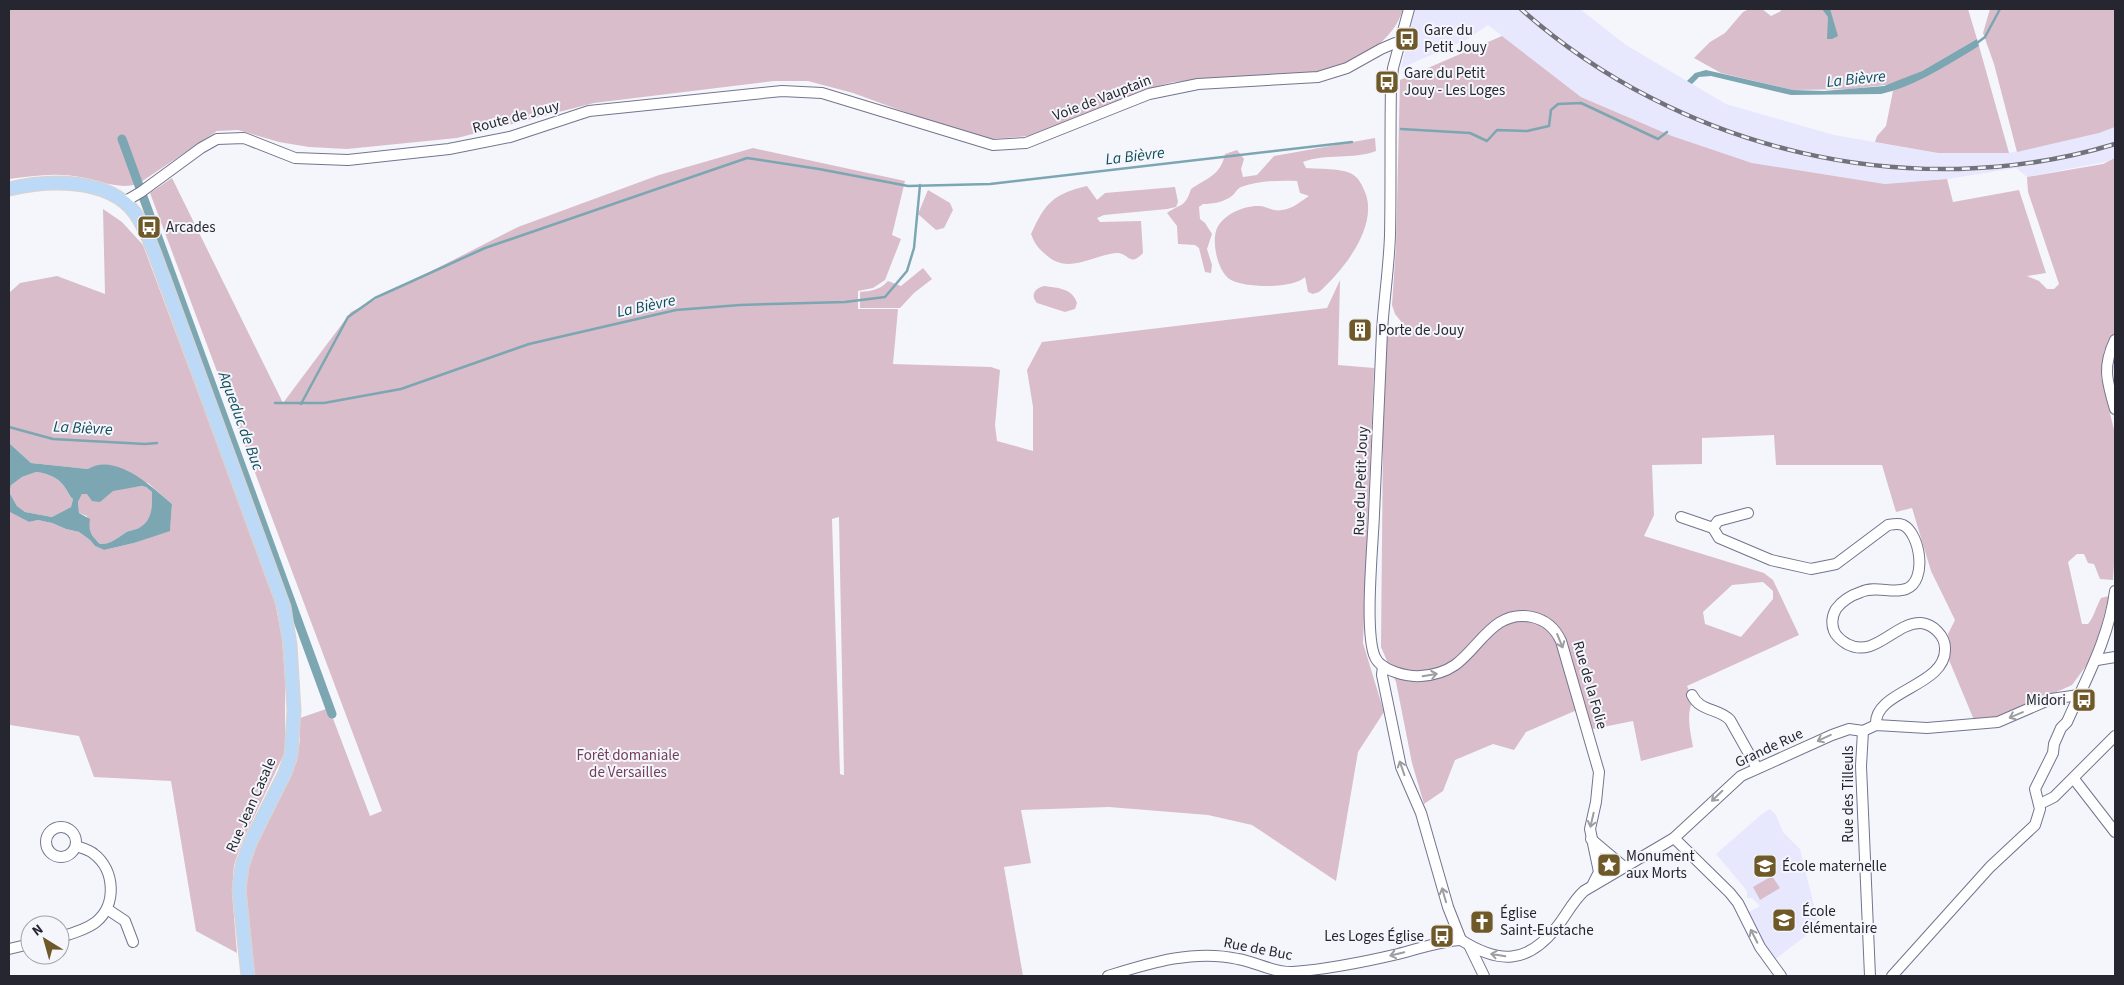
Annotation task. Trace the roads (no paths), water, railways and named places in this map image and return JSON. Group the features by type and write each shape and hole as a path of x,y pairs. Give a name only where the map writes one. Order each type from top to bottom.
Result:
{"main road":[{"path":"9,189 28,184 76,183 94,188 124,202"},
{"name":"Rue Jean Casale","path":"124,202 141,222 149,240 284,607 286,618 292,676 293,738 291,755 285,773 250,843 242,866 239,890 248,976"}],"street":[{"name":"Rue du Petit Jouy","path":"1409,9 1393,68 1391,88 1390,237 1382,328 1371,581 1372,642 1375,656 1383,666 1382,675 1401,767 1421,813 1448,907 1465,943 1484,976"},
{"name":"Voie de Vauptain","path":"932,128 993,146 1026,144 1149,94 1198,84 1318,78 1347,68 1395,43 1399,44"},
{"name":"Route de Jouy","path":"124,202 141,192 201,148 217,139 244,138 295,158 348,160 449,149 510,137 590,111 782,91 822,93 932,128"},
{"path":"2115,340 2108,357 2106,369 2115,409"},
{"path":"1713,528 1718,521 1748,513"},
{"path":"1681,517 1713,528 1719,538 1771,560 1810,569 1836,564 1888,525 1896,523 1908,528 1912,534 1920,564 1918,578 1912,587 1902,591 1875,589 1863,591 1840,604 1832,617 1834,631 1840,639 1853,646 1876,644 1909,626 1920,623 1930,625 1937,630 1946,646 1943,662 1931,675 1885,704 1876,716 1876,725"},
{"path":"1892,976 1990,867 2030,832 2038,817 2040,804 2035,789 2053,753 2054,744 2067,722 2097,660 2115,591"},
{"name":"Rue de la Folie","path":"1383,666 1405,674 1432,675 1445,671 1457,664 1485,634 1504,620 1525,616 1536,618 1551,626 1561,641 1599,772 1596,802 1590,829 1599,872 1592,884"},
{"path":"2097,660 2115,657"},
{"path":"1692,695 1699,705 1728,718 1755,764"},
{"name":"Grande Rue","path":"1465,943 1483,952 1501,957 1520,957 1528,954 1544,942 1557,928 1574,900 1592,884 1674,838 1733,782 1755,764 1853,729 1864,731 1876,725 1928,728 1998,722 2050,699 2079,695"},
{"name":"Rue des Tilleuls","path":"1864,731 1861,766 1870,976"},
{"path":"2040,804 2054,797 2074,779 2115,736"},
{"path":"2074,779 2115,832"},
{"path":"1591,838 1624,866"},
{"path":"1674,838 1736,900 1760,947 1781,976"},
{"path":"70,934 96,922 107,909 112,891 108,870 94,854 76,846"},
{"path":"107,909 124,921 133,942"},
{"name":"Rue de Buc","path":"1108,976 1188,956 1210,955 1238,959 1277,973 1291,972 1347,965 1465,943"}],"waterway":[{"name":"La Bièvre","path":"1977,43 1985,37 2000,9"},
{"name":"La Bièvre","path":"1401,129 1470,133 1487,141 1497,130 1527,131 1549,126 1551,110 1558,104 1581,103 1658,139 1667,132"},
{"name":"Aqueduc de Buc","path":"122,139 332,714"},
{"name":"La Bièvre","path":"301,404 348,317 375,298 485,248 747,158 908,186 990,184 1352,142"},
{"name":"La Bièvre","path":"275,403 324,403 401,389 529,344 676,310 740,305 845,302 885,297 907,271 914,248 920,185"},
{"name":"La Bièvre","path":"9,427 53,439 157,443"}],"railway":[{"path":"1521,9 1584,58 1652,98 1725,130 1801,153 1879,166 1958,169 2037,162 2115,144"}],"place":[{"name":"Gare du Petit Jouy","path":"1407,39"},
{"name":"Gare du Petit Jouy - Les Loges","path":"1387,82"},
{"name":"Arcades","path":"149,227"},
{"name":"Porte de Jouy","path":"1360,330"},
{"name":"Midori","path":"2084,700"},
{"name":"Monument aux Morts","path":"1609,865"},
{"name":"École maternelle","path":"1765,866"},
{"name":"École élémentaire","path":"1784,920"},
{"name":"Église Saint-Eustache","path":"1482,922"},
{"name":"Les Loges Église","path":"1442,936"}],"park label":[{"name":"Forêt domaniale de Versailles","path":"628,764"}]}
